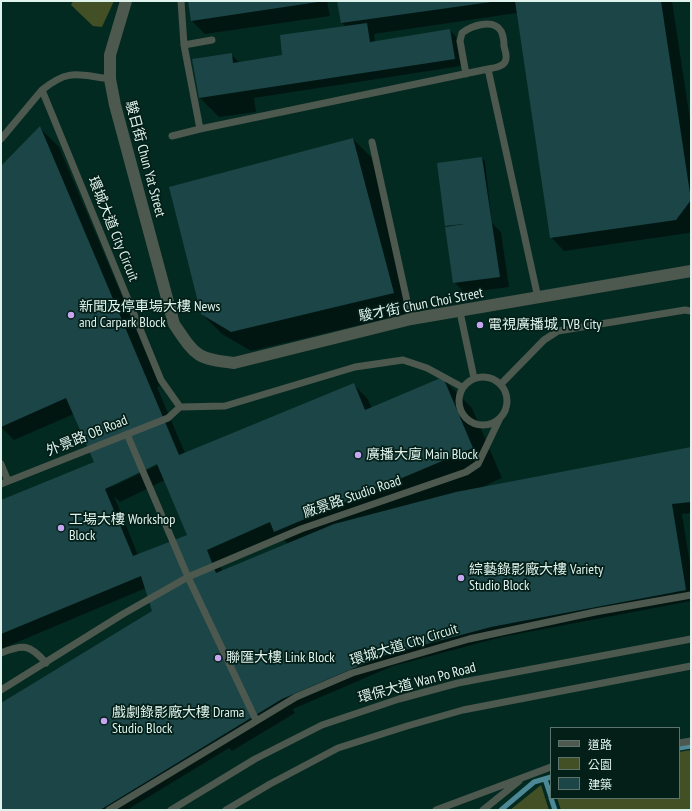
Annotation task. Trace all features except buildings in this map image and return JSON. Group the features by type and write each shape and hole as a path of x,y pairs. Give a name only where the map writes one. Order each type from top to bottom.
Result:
{"street":[{"name":"駿日街 Chun Yat Street","path":"126,1 110,55 110,79 115,105 174,324"},
{"name":"駿才街 Chun Choi Street","path":"174,324 192,350 210,360 234,363 411,319 460,312 691,271"}],"lane":[{"path":"181,1 184,45 200,129"},
{"path":"172,136 200,129 466,74 501,66 505,62 506,56 502,31 496,25 488,23 467,29 462,33 460,40 466,74"},
{"path":"184,45 212,40"},
{"path":"488,69 538,298"},
{"path":"1,139 42,90 65,75 76,74 110,79"},
{"name":"環城大道 City Circuit","path":"42,90 161,380 180,407"},
{"path":"372,142 411,319"},
{"path":"501,384 544,340 558,331 685,310 691,311"},
{"path":"460,312 474,378"},
{"path":"180,407 225,406 355,367 403,360 427,368 462,387"},
{"path":"488,377 501,384 506,395 507,401 504,413 500,418 490,424 484,425 473,423 467,420 460,410 458,404 462,387 474,378 488,377"},
{"name":"外景路 OB Road","path":"4,483 168,418 180,407"},
{"name":"廠景路 Studio Road","path":"1,690 123,614 188,577 301,529 466,472 478,464 500,418"},
{"path":"127,434 188,577 256,720"},
{"path":"1,464 4,483"},
{"name":"環城大道 City Circuit","path":"109,810 296,697 352,673 469,639 595,612 691,595"},
{"name":"環保大道 Wan Po Road","path":"171,810 255,759 322,725 399,699 458,683 691,639"},
{"path":"1,653 19,646 36,651 46,663"},
{"path":"226,810 270,784 338,748 407,726 463,710 691,666"},
{"path":"680,743 691,741"},
{"path":"436,810 550,767"},
{"path":"483,810 524,777"}],"green space":[{"path":"73,1 114,1 102,27 93,26 71,5"},
{"path":"691,750 691,810 561,810 557,799 680,799 680,752"},
{"path":"541,785 549,810 510,810"}],"waterway":[{"path":"680,748 691,746"},
{"path":"501,810 534,782 550,777"},
{"path":"545,779 550,794"},
{"path":"551,799 555,810"}],"place":[{"name":"新聞及停車場大樓 News and Carpark Block","path":"71,315"},
{"name":"電視廣播城 TVB City","path":"480,325"},
{"name":"廣播大廈 Main Block","path":"358,455"},
{"name":"工場大樓 Workshop Block","path":"61,528"},
{"name":"綜藝錄影廠大樓 Variety Studio Block","path":"461,578"},
{"name":"聯匯大樓 Link Block","path":"218,658"},
{"name":"戲劇錄影廠大樓 Drama Studio Block","path":"104,721"}]}
